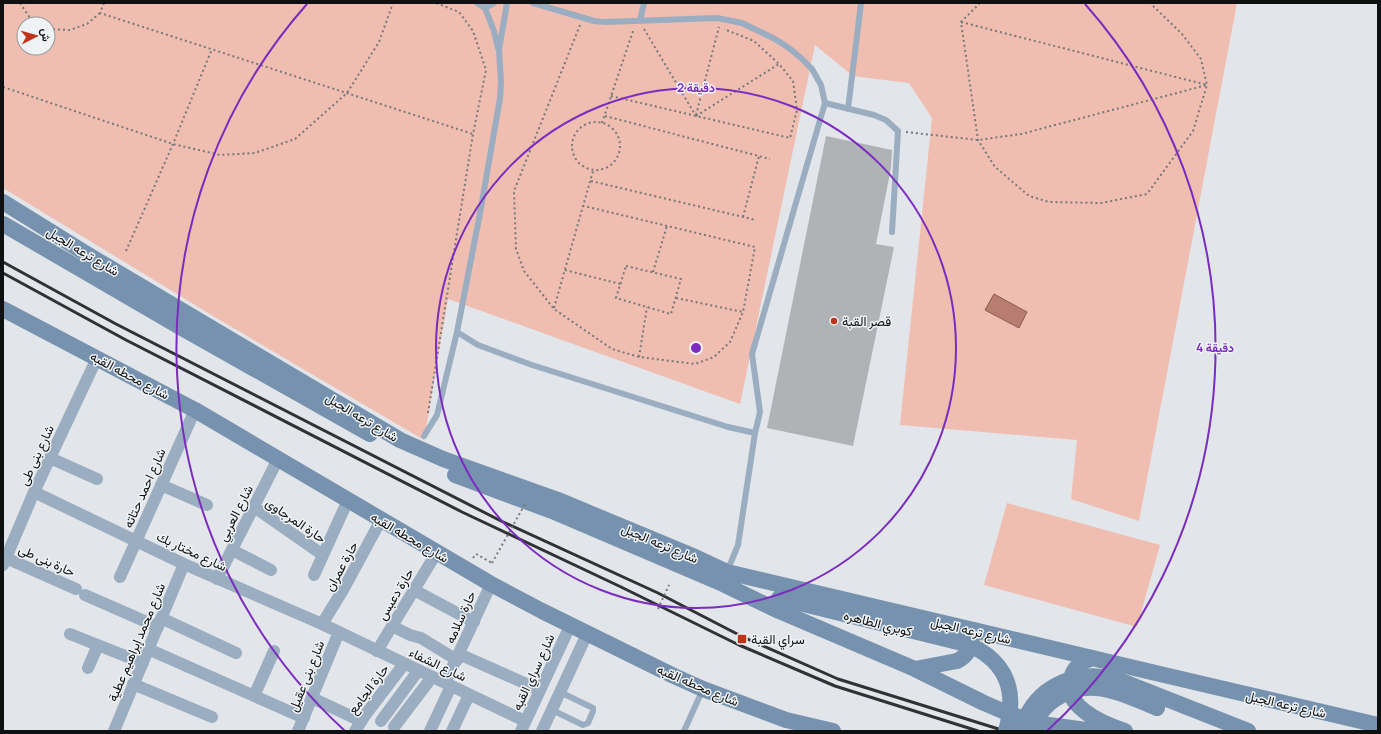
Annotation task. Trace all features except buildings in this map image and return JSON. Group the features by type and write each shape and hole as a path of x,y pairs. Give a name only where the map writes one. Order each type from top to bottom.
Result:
{"main road":[{"name":"شارع ترعه الجبل","path":"3,202 90,256 400,440 443,459 558,500 695,557 725,578 779,611 914,669 1012,715 1041,724 1094,731"},
{"name":"شارع ترعه الجبل","path":"3,224 182,328 398,450 428,465 779,598"},
{"name":"شارع محطه القبه","path":"3,309 195,410 490,584 570,626 704,690 786,720 833,731"},
{"name":"شارع ترعه الجبل","path":"725,578 1093,658 1378,725"},
{"name":"كوبري الطاهره","path":"779,598 970,645 980,650 998,666 1005,676 1009,688 1011,711 1006,731"},
{"path":"914,669 957,661 963,658 970,648 971,641 967,630"},
{"path":"1093,658 1078,664 1073,671 1070,678 1070,694 1084,711 1095,719 1125,731"},
{"path":"1021,731 1026,717 1032,707 1049,690 1070,679 1093,676 1116,680 1248,731"},
{"path":"1031,731 1035,721 1052,701 1063,694 1088,687 1114,691 1218,731"}],"street":[{"name":"شارع بنى طى","path":"5,561 34,492 97,358"},
{"name":"شارع احمد حتاته","path":"120,577 195,410"},
{"path":"50,458 98,479"},
{"name":"شارع العربي","path":"217,579 278,459"},
{"path":"161,485 207,506"},
{"name":"شارع مختار بك","path":"34,492 184,564 339,632"},
{"path":"314,575 348,500"},
{"name":"حارة المرجاوى","path":"254,508 323,555"},
{"name":"حارة عمران","path":"322,624 353,573 381,520"},
{"path":"232,550 271,570"},
{"name":"حارة دعبس","path":"377,651 436,552"},
{"name":"حارة بنى طى","path":"5,561 236,653"},
{"name":"شارع محمد إبراهيم عطية","path":"114,731 184,564"},
{"name":"حارة سلامه","path":"430,731 458,657 490,584"},
{"path":"414,590 474,622"},
{"path":"392,626 410,635 421,638 458,657 540,690"},
{"name":"شارع سراي القبه","path":"523,726 570,626"},
{"name":"شارع الشفاء","path":"339,632 469,695 523,726"},
{"name":"شارع بنى عقيل","path":"300,731 339,632"},
{"path":"70,634 143,663"},
{"path":"542,731 587,634"},
{"path":"88,668 98,645"},
{"path":"148,649 304,718"},
{"path":"254,696 274,650"},
{"name":"حارة الجامع","path":"360,722 404,664"},
{"path":"381,721 418,670"},
{"path":"312,698 360,722 381,721 398,729 432,677"},
{"path":"133,684 212,717"},
{"path":"452,731 469,695"}],"lane":[{"path":"424,436 437,415 457,332 500,98 501,83 499,50 494,31 485,8 476,3"},
{"path":"485,8 494,3"},
{"path":"499,50 508,3"},
{"path":"533,3 583,18 605,22 717,18 742,23 775,39 789,48 812,69 821,85 825,103 752,354 760,412 755,433 738,546 725,578"},
{"path":"640,20 644,3"},
{"path":"848,109 861,3"},
{"path":"825,103 874,115 886,120 898,132 892,232"},
{"path":"457,332 478,345 532,365 728,427 755,433"},
{"path":"684,731 704,690"},
{"path":"552,710 583,725 588,723 593,708 560,692"}],"path":[{"path":"20,3 28,16"},
{"path":"56,29 70,30 87,24 100,13 104,3"},
{"path":"3,87 173,144 220,155 255,153 295,139 347,93 379,42 392,3"},
{"path":"424,436 473,134 486,70 473,31 459,12 436,3"},
{"path":"960,22 980,3"},
{"path":"960,22 978,140 995,167 1029,196 1049,202 1101,203 1147,194 1193,131 1207,85 1202,58 1182,34 1150,3"},
{"path":"100,13 473,134"},
{"path":"583,18 514,192 516,249 524,271 554,309 612,349 639,356 695,364 714,357 730,342 743,312 755,247 584,206"},
{"path":"960,22 1207,85"},
{"path":"602,123 633,30 651,27"},
{"path":"611,96 696,116 790,138 797,110 793,81 779,64 754,41 719,27 696,116"},
{"path":"644,29 696,116"},
{"path":"126,251 173,144 212,49"},
{"path":"696,116 779,64"},
{"path":"898,132 978,140 1021,134 1207,85"},
{"path":"605,116 770,159"},
{"path":"589,123 602,123 609,125 618,136 620,144 619,156 607,169 593,171 582,167 573,155 572,141 577,130 589,123"},
{"path":"743,217 759,156"},
{"path":"554,309 593,171"},
{"path":"591,181 756,220"},
{"path":"653,272 667,226"},
{"path":"626,266 653,272 681,279 671,314 616,298 626,266"},
{"path":"565,270 620,284"},
{"path":"676,298 743,312"},
{"path":"639,356 647,307"},
{"path":"476,554 492,563 525,504"},
{"path":"658,609 669,585"}],"shaded area":[{"path":"3,3 1237,3 1139,521 1071,499 1077,440 900,425 932,118 909,83 853,76 815,45 740,404 448,299 424,440 218,319 3,188"},
{"path":"994,294 1027,312 1019,328 985,310"},
{"path":"1007,503 1160,545 1137,627 984,585"}],"railway":[{"path":"3,262 116,324 501,521 658,593 743,637 838,679 1005,731"},
{"path":"3,273 126,340 462,512 619,586 739,645 835,686 978,731"}],"place":[{"name":"قصر القبة","path":"834,321"},
{"name":"سراي القبة","path":"742,639"}]}
